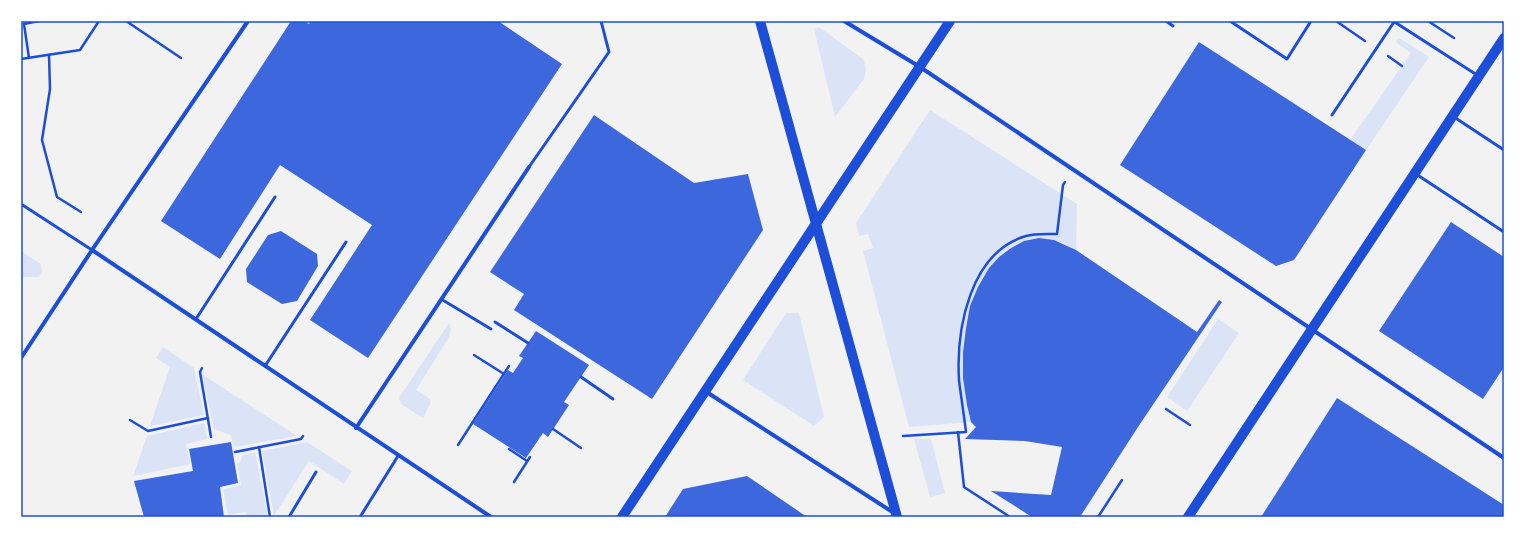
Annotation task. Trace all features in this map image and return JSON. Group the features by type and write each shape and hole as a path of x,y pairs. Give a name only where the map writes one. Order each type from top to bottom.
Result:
{"main road":[{"path":"760,21 897,516"},
{"path":"622,517 950,21"},
{"path":"1188,517 1504,38"}],"street":[{"path":"21,358 92,250 248,21"},
{"path":"844,21 920,67 1504,458"},
{"path":"356,428 529,167"},
{"path":"92,250 491,517"},
{"path":"705,390 897,516"}],"lane":[{"path":"529,167 609,52 601,21"},
{"path":"1166,21 1173,26"},
{"path":"1230,21 1287,59 1311,21"},
{"path":"1332,115 1393,21 1478,76"},
{"path":"1452,116 1504,150"},
{"path":"1414,173 1504,232"},
{"path":"196,319 275,197"},
{"path":"21,204 92,250"},
{"path":"265,366 346,242"},
{"path":"441,299 491,329"},
{"path":"495,322 528,343"},
{"path":"581,377 613,399"},
{"path":"360,517 398,456"},
{"path":"289,517 316,472"}],"path":[{"path":"29,58 24,24 39,21"},
{"path":"21,59 80,50 99,21"},
{"path":"126,21 181,58"},
{"path":"1336,21 1364,40"},
{"path":"1428,21 1454,38"},
{"path":"49,55 50,89 42,140 56,197 80,212"},
{"path":"1387,55 1402,66"},
{"path":"903,436 966,432 959,379 960,334 966,308 973,288 982,270 997,252 1010,242 1026,236 1041,233 1057,234 1063,184 1067,179"},
{"path":"474,355 504,374"},
{"path":"458,445 510,366"},
{"path":"202,368 200,372 212,437"},
{"path":"1166,409 1190,425"},
{"path":"130,420 148,431 208,418"},
{"path":"553,429 581,448"},
{"path":"958,432 964,487 1010,517"},
{"path":"235,452 301,439 303,436"},
{"path":"259,447 270,517"},
{"path":"508,449 528,461"},
{"path":"514,482 530,457"},
{"path":"1098,517 1122,480"}],"shaded area":[{"path":"819,27 864,60 866,70 864,79 835,117 814,29"},
{"path":"1398,38 1429,57 1366,150 1350,140 1411,53 1398,44 1396,41"},
{"path":"930,110 1077,204 1076,250 1054,240 1033,239 1014,245 999,257 986,274 976,293 969,314 965,334 963,371 971,422 909,427 863,251 873,248 868,234 859,236 856,223"},
{"path":"21,251 41,264 42,272 39,277 21,277"},
{"path":"786,313 799,313 824,417 814,426 743,380"},
{"path":"1218,319 1239,333 1187,411 1167,397"},
{"path":"449,323 451,329 448,339 416,390 430,399 431,402 423,418 401,404 399,398"},
{"path":"163,347 194,368 204,415 150,426 170,367 156,358"},
{"path":"202,374 297,436 234,447 231,435 214,429"},
{"path":"204,423 207,439 186,444 190,464 133,476 147,436"},
{"path":"914,439 931,439 945,493 930,497"},
{"path":"307,442 352,471 344,484 309,461 274,516 262,451"},
{"path":"255,452 268,517 247,517 245,512 228,515 223,489 241,485 237,463 240,462 243,455"}],"building":[{"path":"291,21 304,21 309,24 311,21 498,21 562,64 368,358 310,320 372,225 280,165 220,259 161,221"},
{"path":"1199,42 1366,150 1294,260 1276,266 1120,165"},
{"path":"594,115 694,183 748,174 763,230 652,399 514,310 524,294 490,272"},
{"path":"1451,222 1504,257 1504,367 1483,399 1379,331"},
{"path":"281,231 317,254 318,266 297,301 282,304 247,282 246,269 268,235"},
{"path":"1039,238 1054,240 1076,250 1197,332 1219,300 1222,302 1138,427 1080,517 1032,517 991,491 1051,495 1062,447 1025,441 965,439 976,427 971,422 963,378 963,352 970,306 978,287 989,268 999,257 1024,241"},
{"path":"536,331 589,365 564,402 569,405 548,437 543,433 526,458 473,424 508,370 513,373 523,358 519,356"},
{"path":"1337,398 1504,505 1504,517 1261,517"},
{"path":"231,442 238,483 220,487 224,517 144,517 134,481 193,471 189,449"},
{"path":"747,476 807,517 665,517 683,489"}]}
